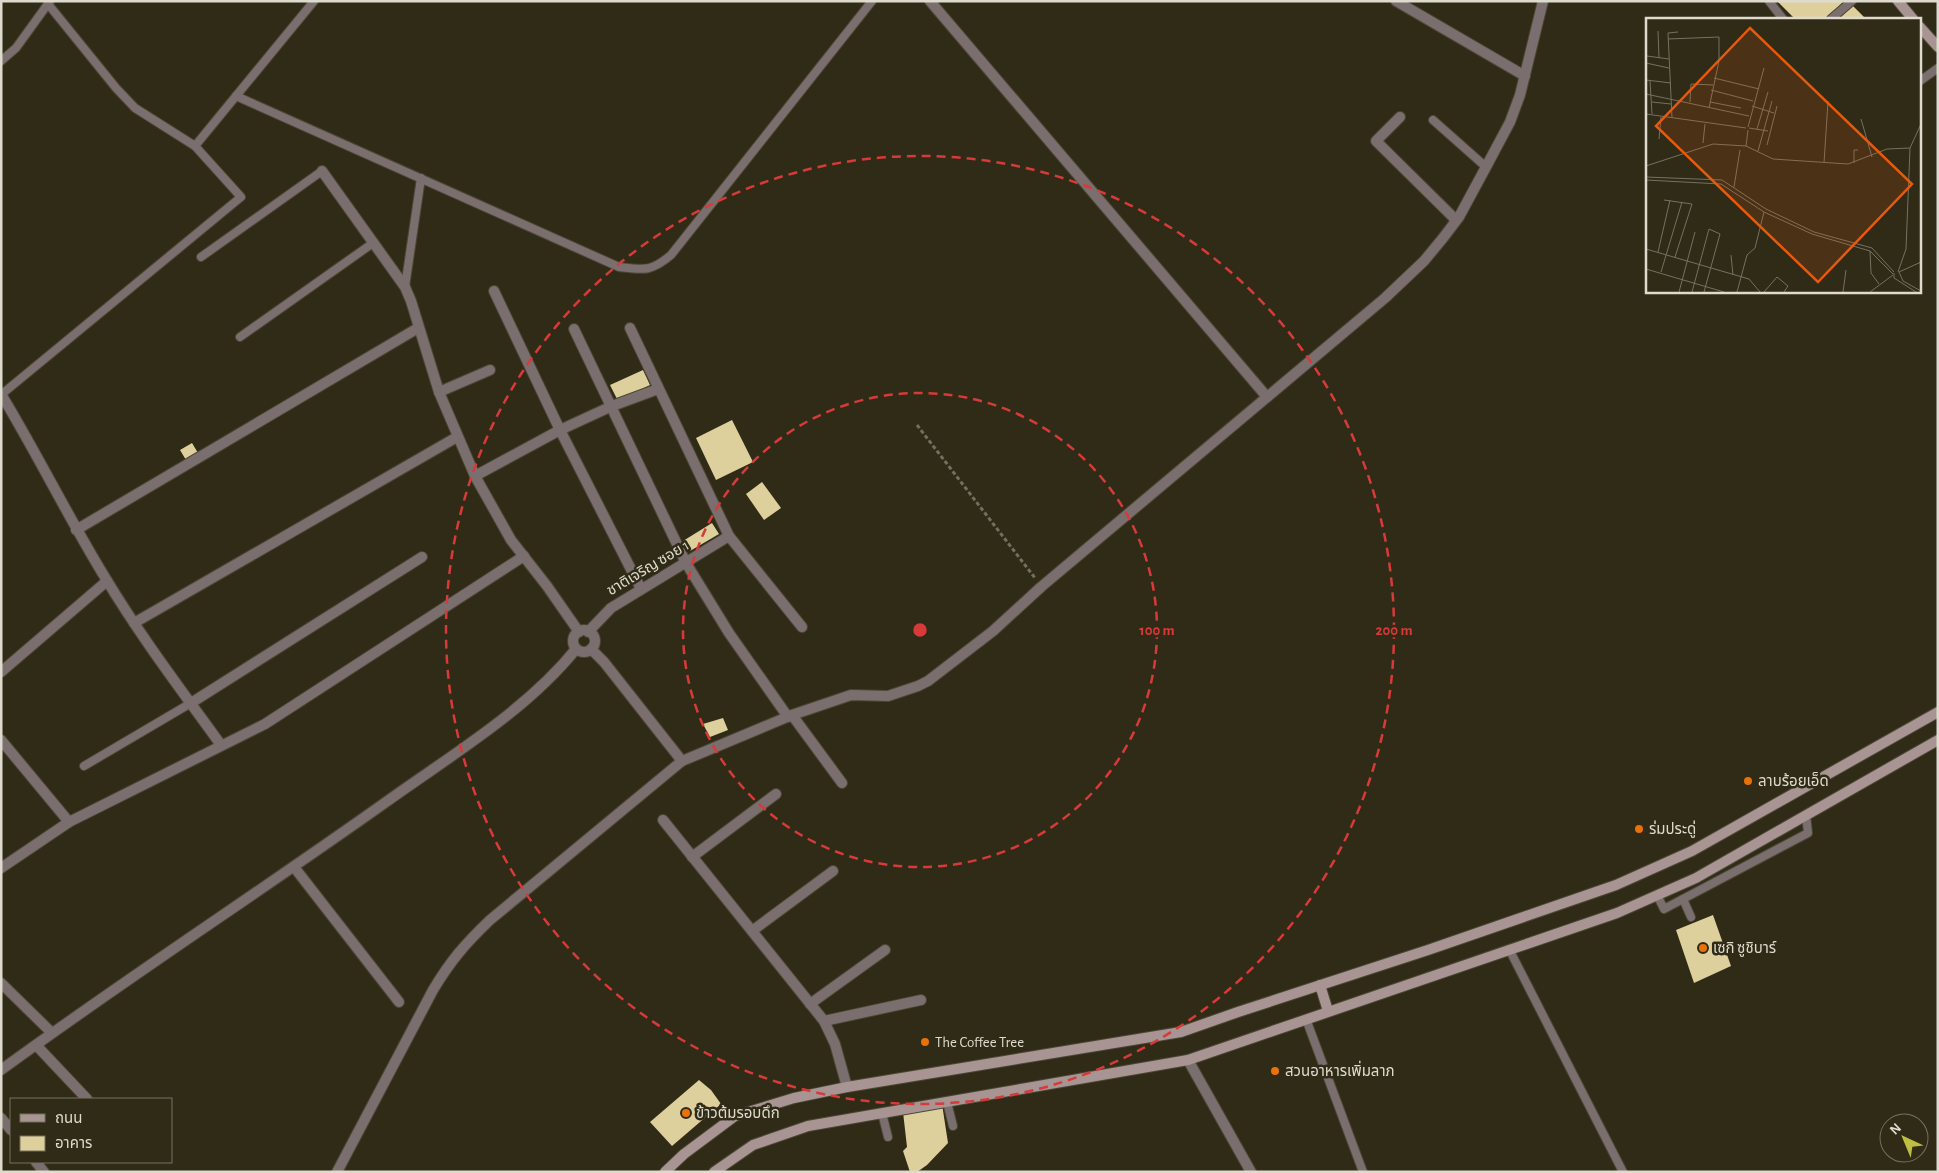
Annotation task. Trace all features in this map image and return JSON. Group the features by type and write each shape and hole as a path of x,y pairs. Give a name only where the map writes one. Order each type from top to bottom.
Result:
{"street":[{"path":"930,1 1267,397"},
{"path":"1396,1 1525,76"},
{"path":"337,1172 450,961 490,920 682,761 790,716 851,694 888,696 907,691 928,681 993,631 1041,587 1385,298 1424,261 1456,220 1510,122 1525,76 1543,1"},
{"path":"1898,1 1912,18"},
{"path":"1922,29 1938,47"},
{"path":"1400,116 1376,140 1456,220"},
{"path":"322,171 405,287 411,301 438,392 475,476 504,528 584,632"},
{"path":"494,291 560,430 641,589"},
{"path":"76,530 418,328"},
{"path":"630,328 729,536 802,627"},
{"path":"574,329 686,563 729,633 842,783"},
{"path":"438,392 490,370"},
{"path":"475,476 560,430 612,406 658,389"},
{"path":"2,398 106,581 221,745"},
{"path":"134,622 457,437"},
{"name":"ชาติเจริญ ซอย 1","path":"584,632 611,608 729,536"},
{"path":"1,868 69,822 265,724 524,556"},
{"path":"191,703 422,557"},
{"path":"1,672 106,581"},
{"path":"584,632 593,635 595,641 591,649 586,652 576,649 573,642 576,634 584,632"},
{"path":"1,1070 294,867 487,730 559,670 576,649"},
{"path":"591,649 604,662 682,761"},
{"path":"665,1172 684,1154 735,1116 794,1098 847,1087 1181,1032 1616,885 1692,851 1938,712"},
{"path":"1,740 69,822"},
{"path":"714,1172 753,1145 808,1126 1188,1060 1617,912 1696,878 1938,740"},
{"path":"692,857 776,794"},
{"path":"663,820 824,1021 835,1044 847,1087"},
{"path":"294,867 399,1002"},
{"path":"752,931 833,871"},
{"path":"810,1004 885,950"},
{"path":"1,983 52,1033"},
{"path":"1320,985 1328,1011"},
{"path":"824,1021 921,1000"},
{"path":"36,1044 86,1098"},
{"path":"1188,1060 1250,1172"},
{"path":"1,1118 10,1129"}],"lane":[{"path":"195,146 314,1"},
{"path":"236,96 619,266 642,270 657,267 671,255 872,1"},
{"path":"1769,1 1782,18"},
{"path":"1832,18 1852,1"},
{"path":"1,61 16,48 49,3 116,88 135,108 195,146 241,197 2,398"},
{"path":"1922,80 1938,68"},
{"path":"1433,120 1486,167"},
{"path":"201,257 322,171"},
{"path":"405,287 421,178"},
{"path":"240,337 373,243"},
{"path":"84,766 191,703"},
{"path":"1657,895 1664,909 1808,833 1806,815"},
{"path":"1683,899 1691,917"},
{"path":"1509,949 1623,1172"},
{"path":"1306,1019 1363,1172"},
{"path":"947,1102 953,1126"},
{"path":"882,1113 888,1137"}],"path":[{"path":"917,425 1041,587"}],"building":[{"path":"1777,1 1844,1 1828,18 1794,18"},
{"path":"1852,5 1865,18 1840,18"},
{"path":"643,370 650,385 618,401 610,385"},
{"path":"732,420 753,462 716,480 696,438"},
{"path":"192,443 198,453 186,460 180,450"},
{"path":"762,482 781,508 764,520 746,494"},
{"path":"712,523 719,534 690,551 683,541"},
{"path":"723,718 728,730 710,737 703,724"},
{"name":"เซกิ ซูชิบาร์","path":"1713,915 1731,966 1694,983 1676,930"},
{"name":"ข้าวต้มรอบดึก","path":"699,1080 711,1090 721,1104 672,1146 650,1122"},
{"path":"942,1104 948,1143 927,1165 917,1172 910,1172 903,1151 907,1147 903,1112"}],"place":[{"name":"ลาบร้อยเอ็ด","path":"1748,781"},
{"name":"ร่มประดู่","path":"1639,829"},
{"name":"เซกิ ซูชิบาร์","path":"1703,948"},
{"name":"The Coffee Tree","path":"925,1042"},
{"name":"สวนอาหารเพิ่มลาภ","path":"1275,1071"},
{"name":"ข้าวต้มรอบดึก","path":"686,1113"}]}
